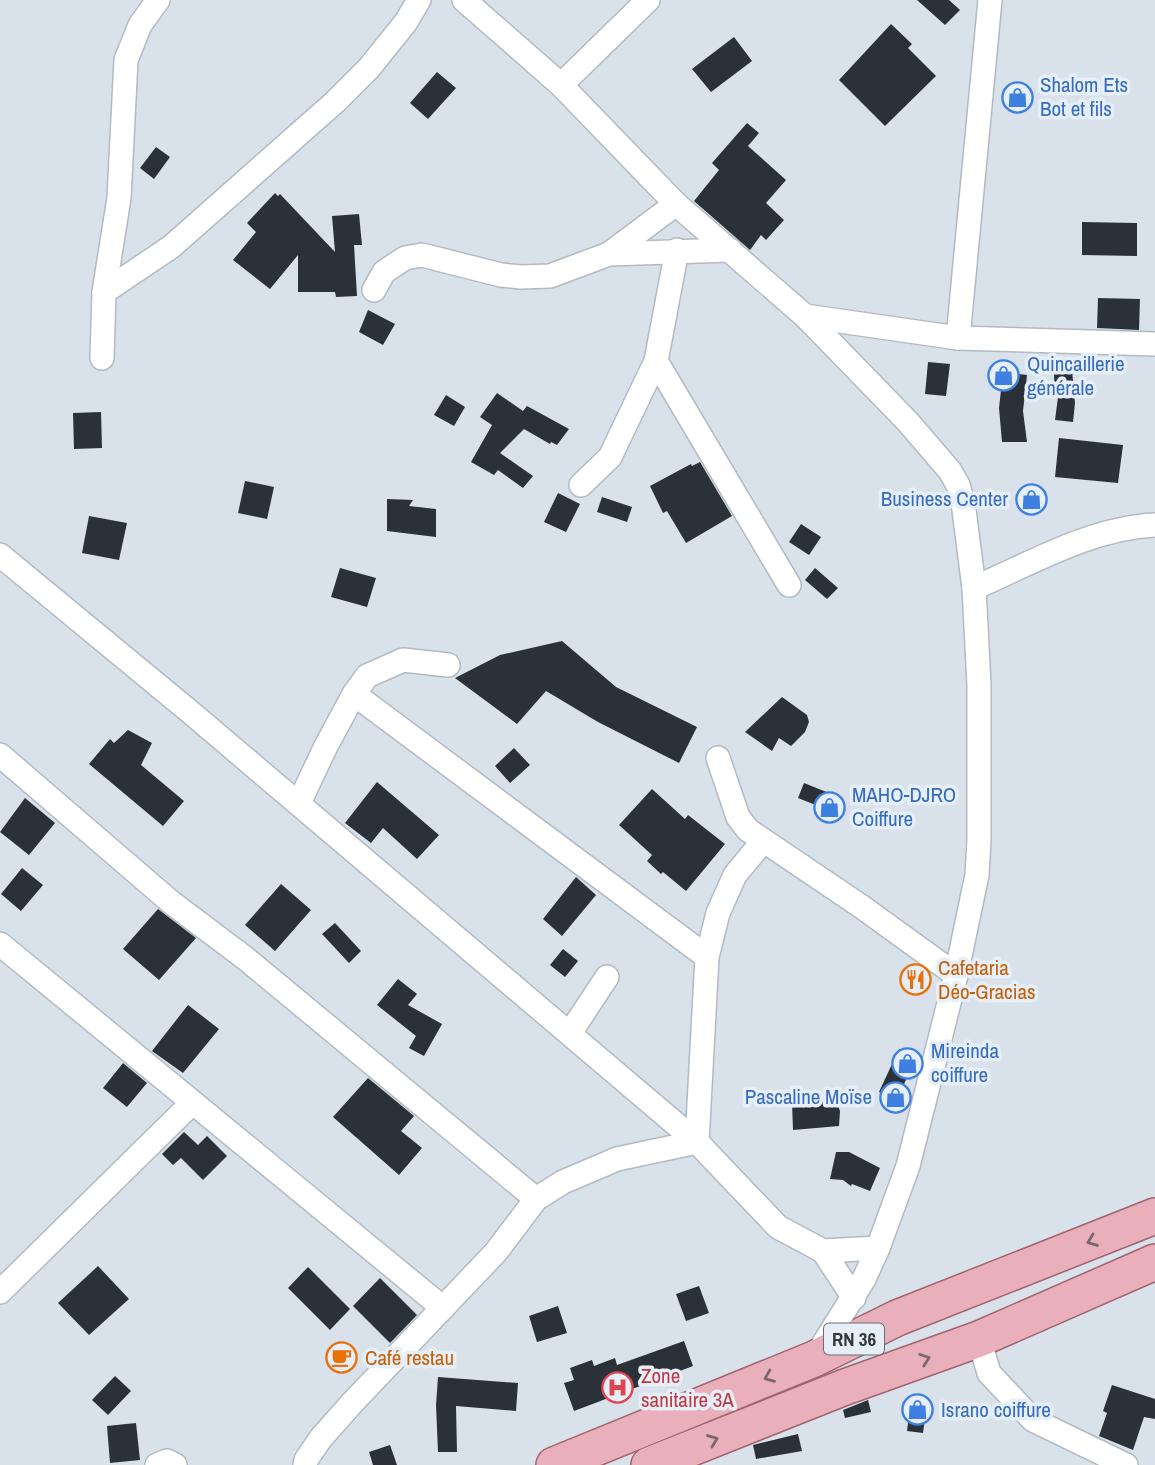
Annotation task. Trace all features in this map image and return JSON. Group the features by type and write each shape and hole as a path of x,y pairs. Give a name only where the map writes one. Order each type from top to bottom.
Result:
{"main road":[{"name":"RN 36","path":"554,1465 814,1359 897,1318 1155,1216"},
{"name":"RN 36","path":"649,1465 845,1387 979,1339 1151,1264"}],"street":[{"path":"102,358 104,292 119,198 126,60 140,25 158,0"},
{"path":"104,292 171,247 335,102 369,68 406,22 419,0"},
{"path":"464,0 561,85 676,204 805,316 908,422 950,471 963,502 974,588 979,685 977,875 956,975 908,1166 878,1248 854,1298 814,1359"},
{"path":"561,85 648,0"},
{"path":"958,338 990,0"},
{"path":"374,290 384,272 405,258 422,255 501,275 550,276 609,254 676,204"},
{"path":"582,485 610,457 656,362 677,250"},
{"path":"609,254 730,250"},
{"path":"805,316 958,338 1155,344"},
{"path":"656,362 789,585"},
{"path":"974,588 1095,535 1123,527 1155,524"},
{"path":"0,555 299,803 698,1142 778,1227 823,1251 854,1298"},
{"path":"299,803 354,694 367,676 403,660 448,665"},
{"path":"354,694 707,957"},
{"path":"0,755 172,903 245,958 536,1199"},
{"path":"718,758 738,817 748,831 862,907 956,975"},
{"path":"698,1142 707,957 718,914 734,875 763,841"},
{"path":"0,944 443,1308"},
{"path":"570,1033 607,977"},
{"path":"0,1292 192,1103"},
{"path":"305,1465 321,1438 496,1252 536,1199 563,1182 617,1159 698,1142"},
{"path":"823,1251 878,1248"},
{"path":"979,1339 989,1374 1033,1420 1126,1465"},
{"path":"157,1465 167,1461 175,1465"}],"building":[{"path":"917,0 949,0 960,10 945,25"},
{"path":"891,24 912,44 908,48 936,76 885,126 839,80"},
{"path":"734,37 752,61 711,92 692,69"},
{"path":"437,72 456,88 428,119 410,103"},
{"path":"747,123 759,133 748,146 786,180 766,203 784,220 766,240 761,235 750,250 694,201 719,170 712,163"},
{"path":"156,147 170,157 154,179 140,168"},
{"path":"275,193 278,196 280,194 335,252 332,216 359,214 362,245 354,245 357,296 336,297 335,292 298,292 298,255 270,289 233,260 256,232 247,223"},
{"path":"1082,222 1137,223 1137,256 1082,255"},
{"path":"1098,298 1140,299 1139,330 1097,328"},
{"path":"368,310 395,324 383,345 359,332"},
{"path":"1062,359 1071,359 1075,403 1073,422 1055,420 1058,397 1055,398 1054,374 1060,374"},
{"path":"928,362 950,364 946,396 925,394"},
{"path":"1003,372 1027,375 1023,411 1027,442 1002,442 999,408"},
{"path":"497,393 523,411 527,406 569,429 557,445 551,442 550,444 524,429 500,453 533,476 523,488 498,470 494,475 471,462 492,425 480,417"},
{"path":"446,395 465,407 454,426 434,415"},
{"path":"101,412 102,448 74,449 73,413"},
{"path":"1059,438 1123,445 1118,483 1055,477"},
{"path":"700,462 732,516 686,543 667,511 663,513 650,486"},
{"path":"245,481 274,487 267,519 238,513"},
{"path":"558,493 580,504 566,532 544,522"},
{"path":"602,497 632,507 627,522 597,512"},
{"path":"387,499 413,500 409,506 436,509 436,537 387,531"},
{"path":"89,516 127,523 119,560 82,553"},
{"path":"801,524 821,537 809,555 789,542"},
{"path":"340,568 376,578 367,607 331,597"},
{"path":"815,568 838,588 827,599 805,580"},
{"path":"562,641 616,687 697,727 679,763 598,722 546,691 517,724 455,678 500,655"},
{"path":"782,697 807,715 809,722 805,732 791,746 779,738 772,751 745,732"},
{"path":"128,730 152,743 141,765 184,801 163,826 89,764 110,739 114,743"},
{"path":"514,748 530,765 510,783 495,766"},
{"path":"377,782 439,835 417,859 383,828 371,843 345,823"},
{"path":"804,783 839,797 833,812 798,798"},
{"path":"652,789 685,819 688,815 725,844 686,891 647,861 652,855 619,825"},
{"path":"25,798 55,823 29,855 0,832"},
{"path":"22,868 43,885 21,911 1,894"},
{"path":"576,877 596,895 562,936 543,919"},
{"path":"281,884 311,910 275,951 245,925"},
{"path":"158,909 196,938 159,980 123,949"},
{"path":"335,923 361,951 349,963 322,934"},
{"path":"563,949 578,961 565,977 550,965"},
{"path":"398,979 417,994 408,1005 442,1024 424,1056 409,1048 416,1036 377,1005"},
{"path":"188,1005 219,1029 183,1073 152,1051"},
{"path":"899,1049 916,1057 897,1100 879,1092"},
{"path":"123,1063 147,1083 127,1107 103,1088"},
{"path":"368,1078 414,1116 401,1131 422,1148 399,1175 333,1117"},
{"path":"836,1100 840,1111 839,1126 793,1130 792,1102"},
{"path":"184,1132 198,1145 207,1136 227,1156 203,1180 181,1158 173,1165 162,1154"},
{"path":"836,1152 849,1152 880,1168 870,1191 852,1184 851,1186 843,1180 830,1179"},
{"path":"98,1266 129,1299 89,1335 58,1303"},
{"path":"308,1267 350,1309 330,1330 288,1288"},
{"path":"380,1278 417,1315 390,1343 353,1306"},
{"path":"699,1286 709,1313 686,1321 676,1294"},
{"path":"558,1306 567,1333 537,1342 529,1316"},
{"path":"684,1341 693,1366 574,1411 564,1383 574,1380 570,1368 592,1360 594,1366 615,1358 617,1365"},
{"path":"115,1376 131,1391 108,1415 92,1400"},
{"path":"438,1377 518,1383 516,1411 456,1406 457,1452 438,1452"},
{"path":"1112,1385 1155,1399 1155,1419 1144,1417 1133,1450 1099,1436 1107,1413 1103,1411"},
{"path":"868,1400 871,1412 845,1418 843,1410"},
{"path":"910,1408 926,1411 923,1433 907,1431"},
{"path":"136,1423 140,1460 110,1463 107,1426"},
{"path":"798,1434 802,1451 756,1459 753,1445"},
{"path":"390,1445 397,1465 373,1465 369,1452"}],"place":[{"name":"Shalom Ets Bot et fils","path":"1017,97"},
{"name":"Quincaillerie générale","path":"1004,376"},
{"name":"Business Center","path":"1031,499"},
{"name":"MAHO-DJRO Coiffure","path":"829,807"},
{"name":"Cafetaria Déo-Gracias","path":"915,980"},
{"name":"Mireinda coiffure","path":"908,1063"},
{"name":"Pascaline Moïse","path":"895,1097"},
{"name":"Café restau","path":"342,1358"},
{"name":"Zone sanitaire 3A","path":"618,1388"},
{"name":"Israno coiffure","path":"918,1410"}]}
